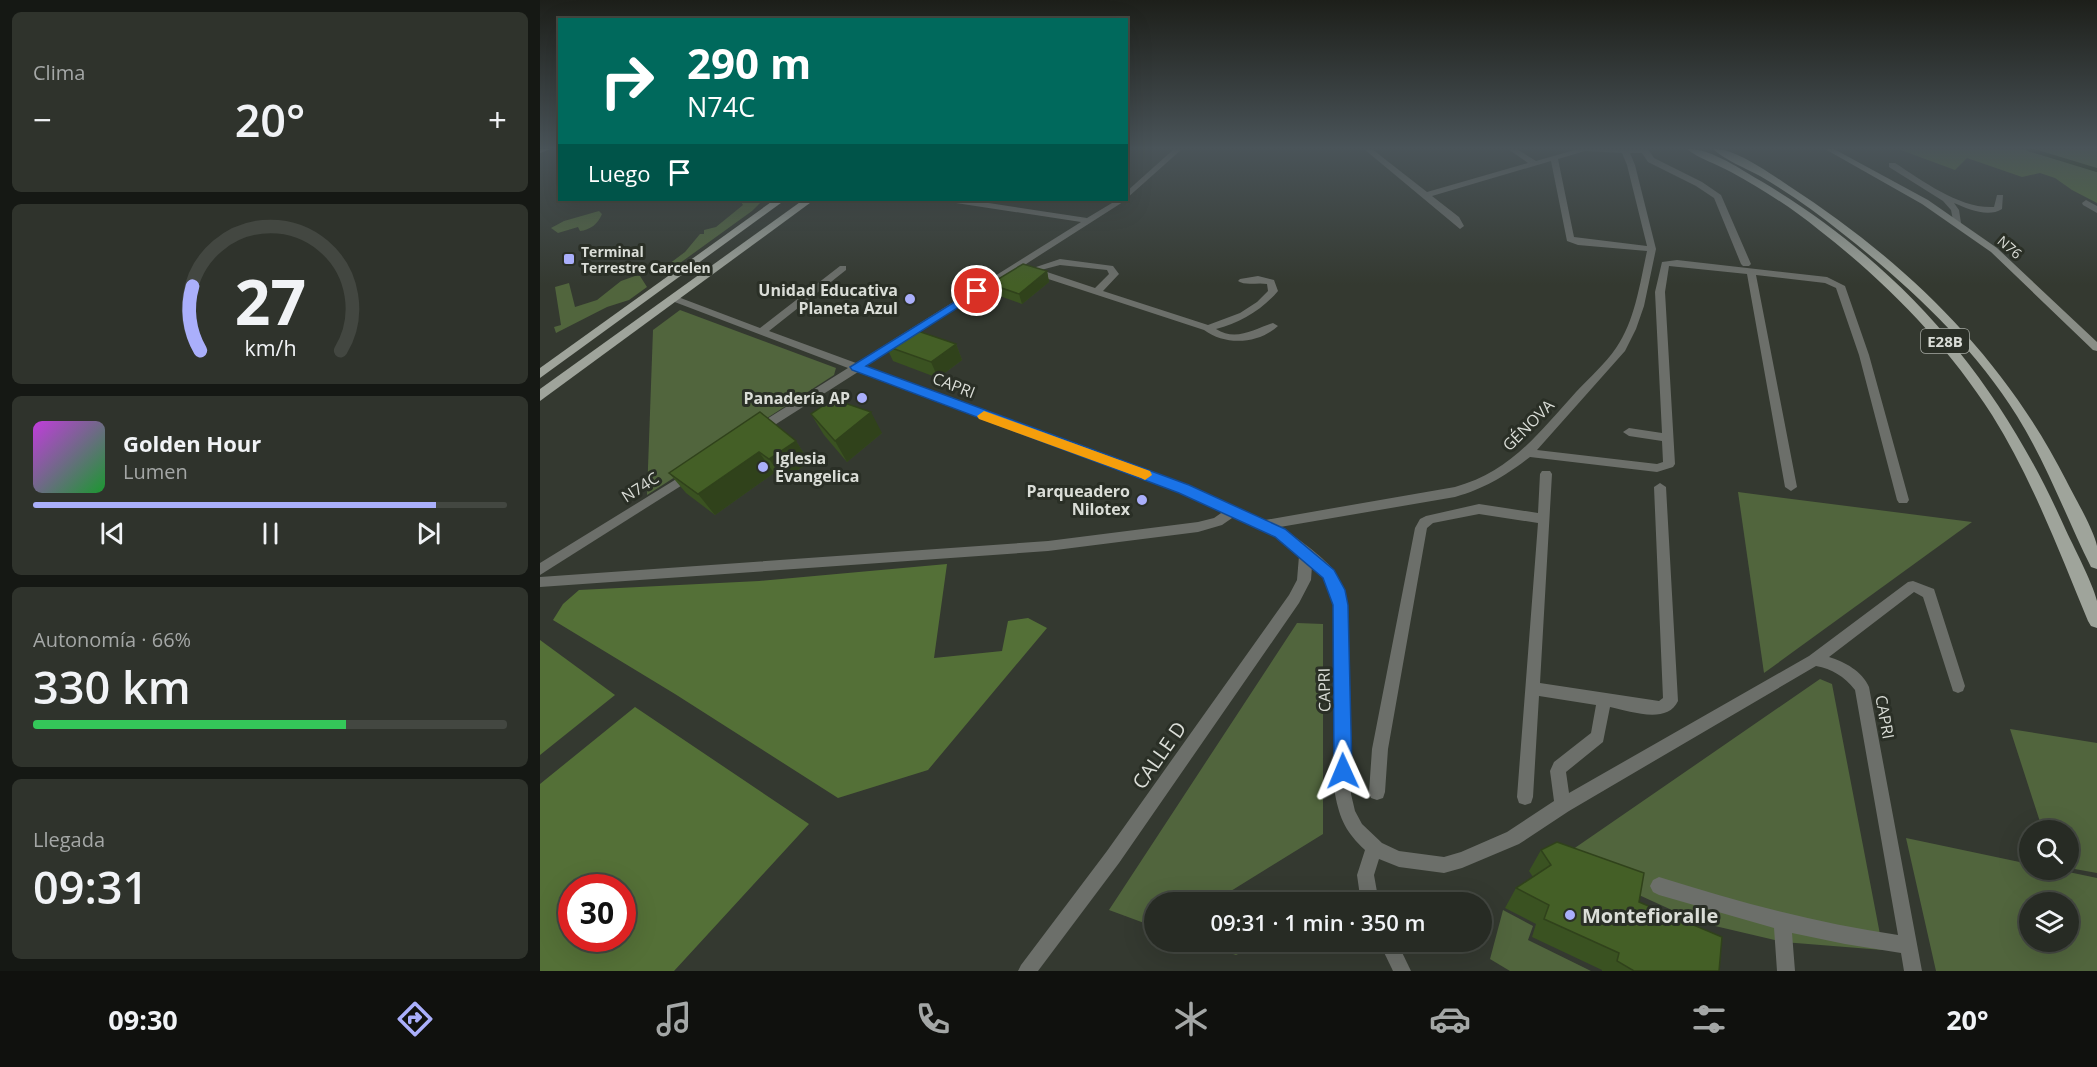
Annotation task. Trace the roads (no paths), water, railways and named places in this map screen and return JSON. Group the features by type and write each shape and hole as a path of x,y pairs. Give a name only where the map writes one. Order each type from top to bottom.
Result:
{"main road":[{"name":"E28B","path":"1776,194 1874,271 1945,341 1972,374 2027,464 2097,621"},
{"name":"E28B","path":"1798,194 1893,269 1967,342 1994,375 2027,422 2053,467 2097,562"},
{"path":"540,396 808,201"},
{"path":"540,374 769,204"}],"street":[{"path":"1561,194 1570,239 1578,242 1652,250 1645,194"},
{"path":"1714,194 1718,197 1748,268 1791,488"},
{"name":"N76","path":"1912,194 1994,249 2097,348"},
{"path":"1426,195 1456,219 1460,226"},
{"path":"1942,195 1955,210 1957,223"},
{"path":"1942,195 1987,210 1998,209 2000,197"},
{"path":"963,201 1090,220"},
{"path":"748,437 1120,201"},
{"path":"2086,203 2097,210"},
{"name":"GÉNOVA","path":"1264,525 1455,492 1476,486 1498,475 1528,453 1620,349 1639,306 1652,250"},
{"path":"1032,270 1060,261 1110,268 1114,274 1096,292"},
{"path":"1528,453 1662,468 1671,460 1659,292 1663,266 1677,263 1748,268 1827,280 1840,286 1864,355 1903,500"},
{"path":"1018,266 1208,328 1221,337 1240,338 1273,326"},
{"path":"761,332 843,268"},
{"path":"1208,328 1232,321 1268,297 1273,291 1271,282 1243,281"},
{"name":"CAPRI","path":"675,299 1184,489 1280,533 1329,574 1337,590 1341,605 1343,794 1347,813 1356,830 1376,849 1399,859 1444,865 1462,860 1513,838 1563,805 1814,660 1829,662 1842,668 1862,687 1913,971"},
{"path":"1629,432 1669,438"},
{"name":"N74C","path":"540,570 698,469"},
{"path":"1525,797 1546,474"},
{"path":"1533,688 1604,701 1661,708 1671,701 1660,488"},
{"path":"1377,792 1380,749 1421,528 1424,522 1479,509 1544,519"},
{"path":"540,582 1048,546 1198,527 1218,522 1234,510"},
{"name":"CALLE D","path":"1027,971 1113,857 1294,599 1304,580 1306,555"},
{"path":"1814,660 1913,586 1929,593 1958,686"},
{"path":"1563,805 1558,771 1598,737 1604,701"},
{"path":"1367,892 1364,879 1367,863 1376,849"},
{"path":"1659,886 1782,920 1869,940 1908,945"},
{"path":"1782,920 1786,971"},
{"path":"1393,952 1402,971"}],"place":[{"name":"Terminal Terrestre Carcelen","path":"569,259"},
{"name":"Unidad Educativa Planeta Azul","path":"910,299"},
{"name":"Panadería AP","path":"862,398"},
{"name":"Iglesia Evangelica","path":"763,467"},
{"name":"Parqueadero Nilotex","path":"1142,500"},
{"name":"Montefioralle","path":"1570,915"}]}
